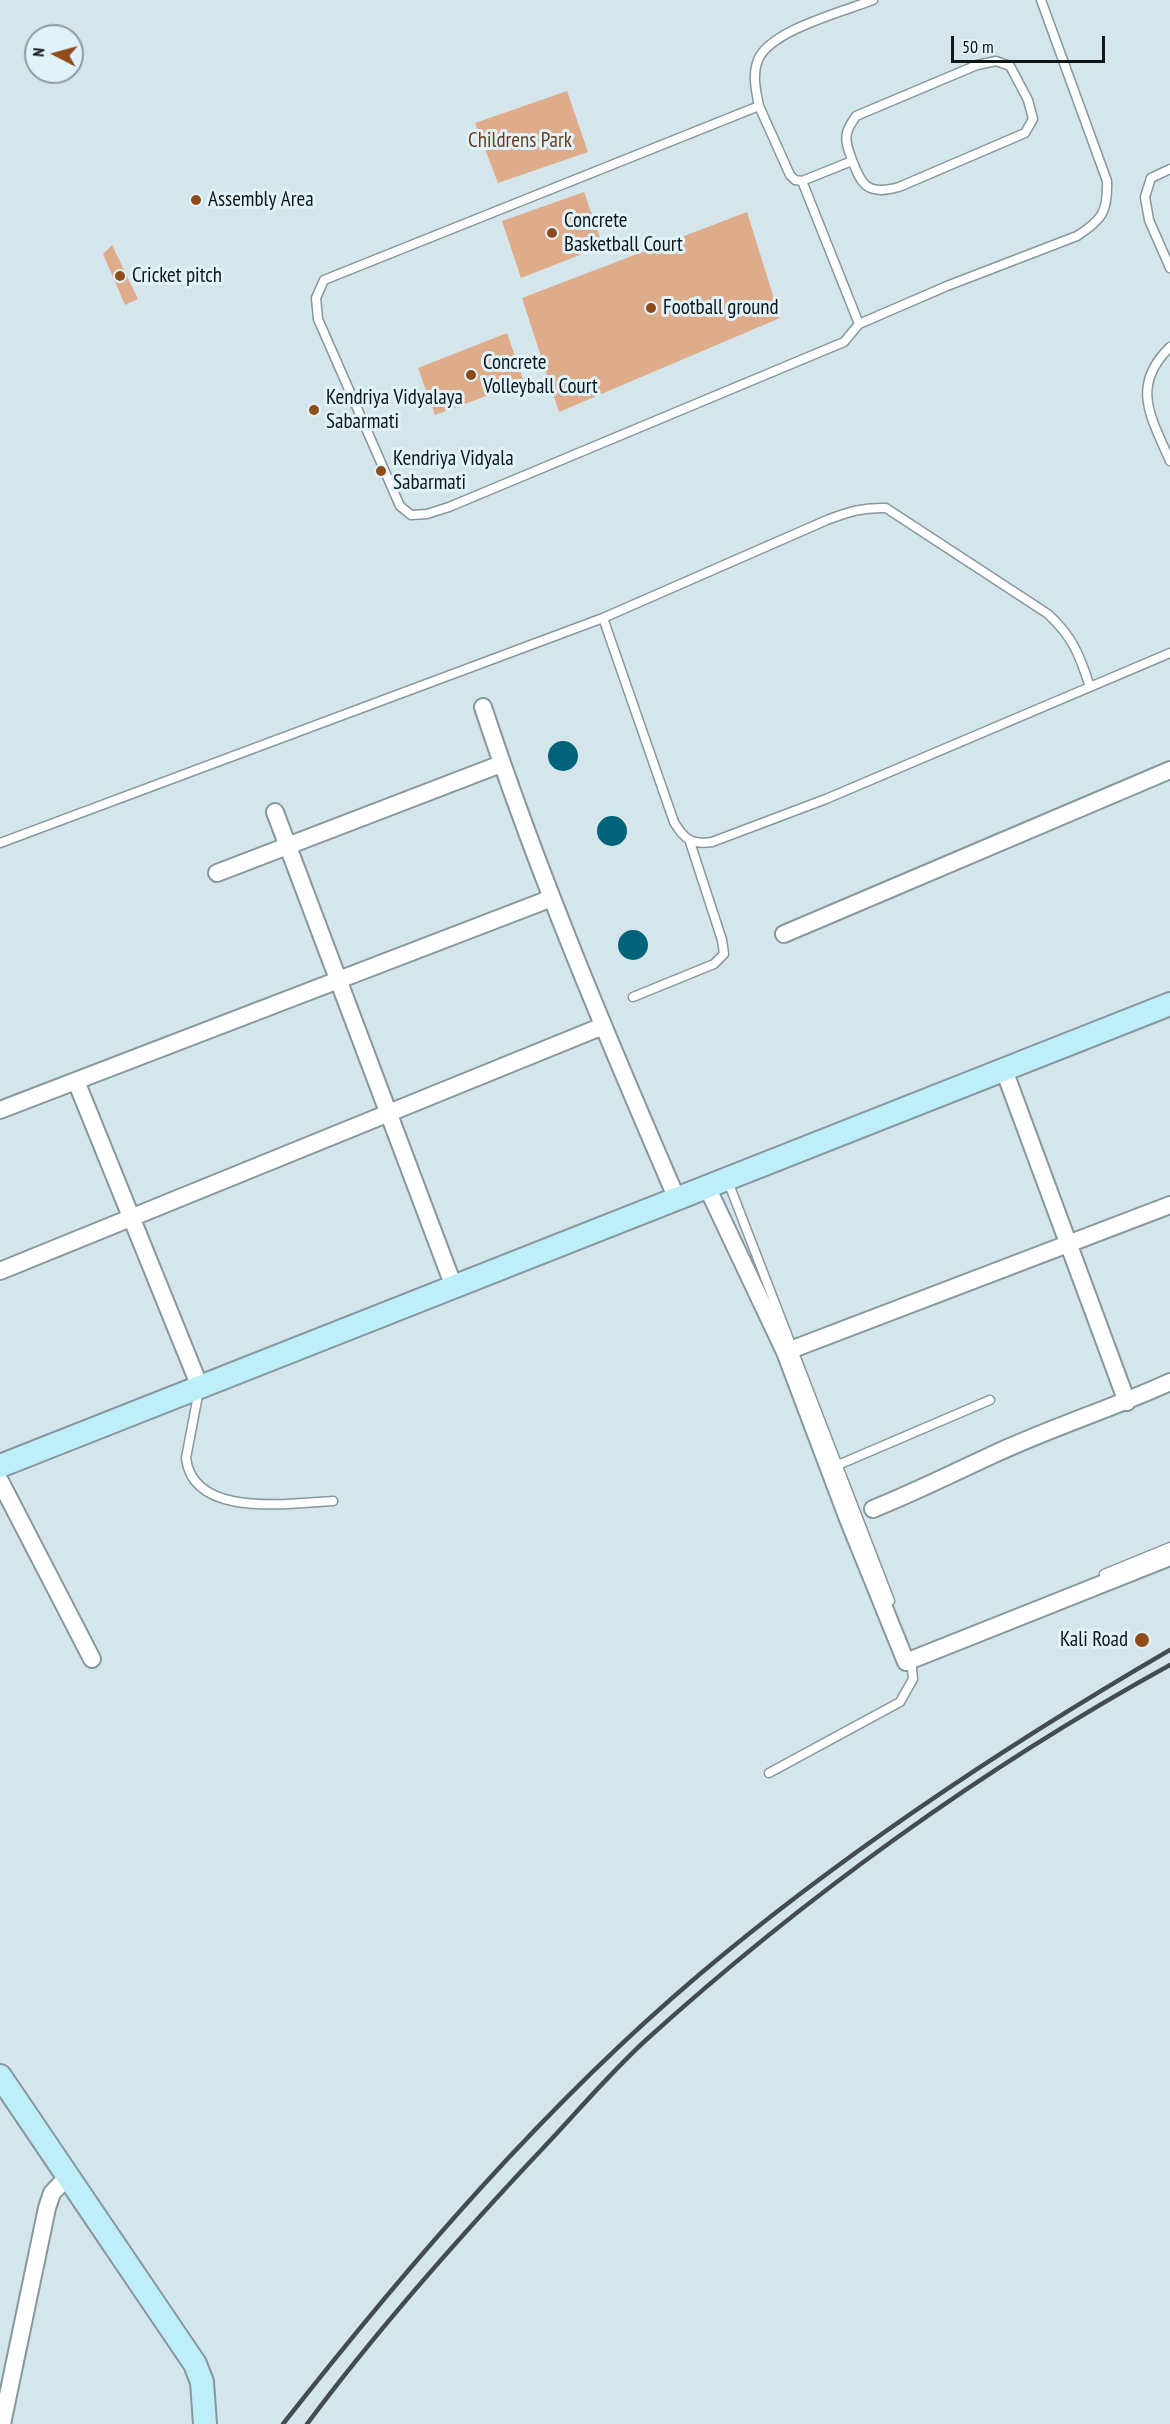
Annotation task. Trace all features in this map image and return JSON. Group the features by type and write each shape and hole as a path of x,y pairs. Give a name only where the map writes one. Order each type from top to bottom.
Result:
{"main road":[{"path":"0,1466 1170,1004"},
{"path":"0,2076 195,2364 204,2391 204,2424"}],"street":[{"path":"483,707 501,764 552,898 603,1026 677,1199"},
{"path":"217,873 501,764"},
{"path":"784,934 1170,770"},
{"path":"275,812 454,1287"},
{"path":"0,1110 552,898"},
{"path":"0,1271 603,1026"},
{"path":"1004,1070 1127,1402"},
{"path":"75,1081 200,1387"},
{"path":"717,1183 789,1351 849,1519 906,1662 911,1657 1170,1557"},
{"path":"789,1351 1170,1205"},
{"path":"873,1509 949,1477 990,1456 1127,1402 1170,1382"},
{"path":"0,1480 92,1659"},
{"path":"2,2424 47,2208 52,2193 69,2175"}],"lane":[{"path":"852,161 802,181 795,180 790,175 759,106 754,82 758,59 773,42 795,30 873,0"},
{"path":"759,106 324,280 316,298 318,319 400,506 411,515 427,514 449,507 844,342 859,324 947,286 1077,236 1096,224 1108,204 1107,181 1101,157 1041,0"},
{"path":"996,61 1010,66 1028,100 1033,119 1024,133 899,187 882,192 868,188 858,177 852,161 846,144 847,132 856,116 977,65 996,61"},
{"path":"1170,169 1151,178 1145,197 1149,220 1170,268"},
{"path":"802,181 859,324"},
{"path":"1170,347 1155,362 1145,391 1151,418 1170,461"},
{"path":"0,843 603,618 851,510 886,508 1048,614 1066,630 1078,653 1090,687"},
{"path":"603,618 674,822 690,842 722,940 724,954 714,964 633,997"},
{"path":"690,842 712,842 826,799 1170,653"},
{"path":"769,1773 900,1702 913,1679 911,1657 838,1465 789,1351"},
{"path":"200,1387 186,1458 187,1469 197,1486 241,1504 333,1501"},
{"path":"838,1465 990,1400"},
{"path":"911,1657 1170,1547"}],"green space":[{"name":"Childrens Park","path":"567,91 588,152 498,183 475,123"},
{"name":"Concrete Basketball Court","path":"584,192 603,246 521,278 502,221"},
{"name":"Football ground","path":"747,212 780,318 559,412 522,298"},
{"name":"Cricket pitch","path":"112,245 138,299 125,305 103,254"},
{"name":"Concrete Volleyball Court","path":"507,333 524,382 435,415 418,368"}],"building":[{"path":"563,741 574,745 578,756 574,767 563,771 552,767 548,756 552,745"},
{"path":"612,816 623,820 627,831 623,842 612,846 601,842 597,831 601,820"},
{"path":"633,930 644,934 648,945 644,956 633,960 622,956 618,945 622,934"}],"railway":[{"path":"283,2424 379,2305 480,2188 587,2077 700,1974 812,1885 928,1802 1047,1724 1170,1650"},
{"path":"307,2424 392,2316 514,2179 607,2079 646,2040 706,1987 832,1886 964,1791 1031,1747 1170,1665"}],"place":[{"name":"Assembly Area","path":"196,200"},
{"name":"Concrete Basketball Court","path":"552,233"},
{"name":"Cricket pitch","path":"120,276"},
{"name":"Football ground","path":"651,308"},
{"name":"Concrete Volleyball Court","path":"471,375"},
{"name":"Kendriya Vidyalaya Sabarmati","path":"314,410"},
{"name":"Kendriya Vidyala Sabarmati","path":"381,471"},
{"name":"Kali Road","path":"1142,1640"}]}
